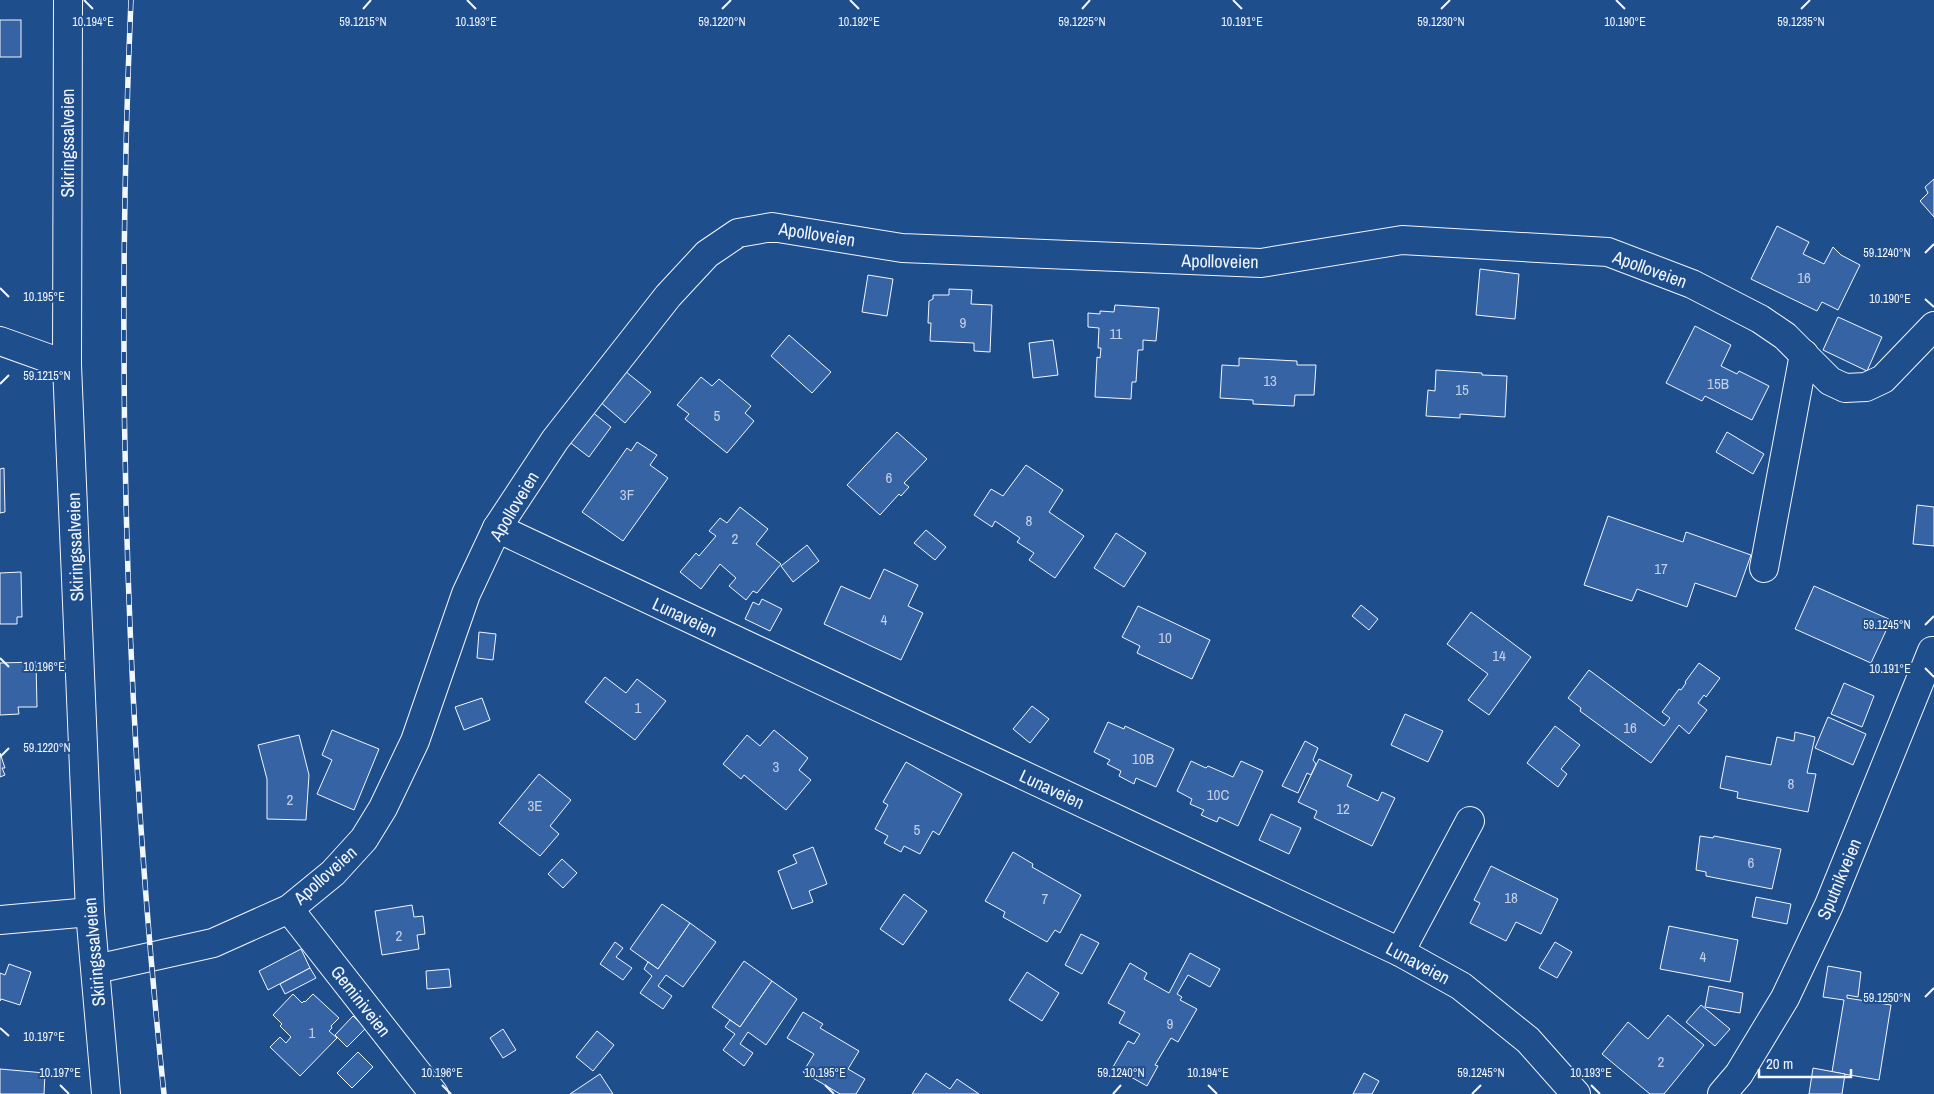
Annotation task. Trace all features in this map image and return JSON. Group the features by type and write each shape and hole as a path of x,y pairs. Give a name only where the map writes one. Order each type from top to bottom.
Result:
{"street":[{"name":"Skiringssalveien","path":"68,0 67,365 90,912 106,1094"},
{"name":"Apolloveien","path":"96,969 213,943 288,908 333,873 364,839 383,808 415,741 466,594 498,528 555,440 668,296 707,254 738,233 772,227 902,248 1261,263 1402,240 1608,252 1692,284 1760,319 1785,336 1830,381 1846,388 1866,388 1883,379 1934,326"},
{"path":"0,342 67,365"},
{"path":"1764,568 1804,354"},
{"name":"Lunaveien","path":"498,528 1400,952 1461,986 1520,1034 1576,1094"},
{"name":"Sputnikveien","path":"1722,1094 1739,1074 1789,990 1829,905 1933,652"},
{"path":"1400,952 1470,821"},
{"name":"Geminiveien","path":"288,908 434,1094"},
{"path":"0,920 90,912"}],"building":[{"path":"0,20 21,20 21,57 0,57"},
{"path":"1934,179 1934,217 1920,201 1928,193 1925,187"},
{"path":"1777,226 1809,242 1803,254 1824,264 1833,247 1841,255 1860,265 1838,310 1822,302 1817,311 1751,279"},
{"path":"1480,269 1519,274 1515,319 1476,315"},
{"path":"868,275 893,279 887,316 862,312"},
{"path":"949,289 972,290 971,304 992,305 990,352 974,351 974,343 930,341 931,323 928,323 929,301 933,299 933,295 949,295"},
{"path":"1115,305 1159,308 1156,341 1143,340 1143,350 1138,350 1136,382 1132,382 1131,399 1095,397 1097,357 1100,358 1101,348 1098,348 1099,328 1088,327 1088,313 1100,314 1100,311 1114,312"},
{"path":"1838,317 1882,337 1867,371 1823,350"},
{"path":"1695,326 1731,345 1721,366 1737,374 1739,371 1769,386 1752,420 1705,396 1702,401 1666,383"},
{"path":"789,335 831,372 812,393 771,356"},
{"path":"1053,340 1058,375 1033,378 1029,343"},
{"path":"1239,358 1297,361 1297,365 1316,365 1314,395 1295,395 1294,406 1253,404 1253,400 1220,398 1222,365 1239,366"},
{"path":"1436,370 1507,376 1505,417 1460,414 1460,418 1426,416 1428,390 1435,391"},
{"path":"625,371 651,392 625,423 599,401"},
{"path":"701,377 712,386 719,379 751,406 745,413 754,421 727,453 685,419 689,414 677,405"},
{"path":"591,411 611,427 589,457 568,441"},
{"path":"897,432 927,459 904,483 909,487 901,496 899,494 880,515 847,485"},
{"path":"1727,432 1764,454 1753,474 1716,452"},
{"path":"637,442 657,455 650,465 668,478 623,541 582,512 627,448 631,451"},
{"path":"1026,465 1063,490 1049,512 1084,536 1055,578 1029,560 1034,553 1017,542 1020,538 995,521 992,527 974,515 991,489 1003,496"},
{"path":"4,468 5,512 0,513 0,469"},
{"path":"1917,505 1934,507 1934,546 1913,544"},
{"path":"740,507 768,529 756,544 781,564 757,593 753,591 746,600 729,586 736,578 720,564 701,589 680,572 696,553 699,556 716,536 709,531 720,518 727,523"},
{"path":"1608,516 1683,542 1686,532 1751,555 1736,597 1695,583 1687,607 1637,589 1632,601 1584,585"},
{"path":"926,530 946,547 935,560 914,543"},
{"path":"1116,533 1146,553 1124,587 1094,568"},
{"path":"807,545 819,561 793,582 781,566"},
{"path":"884,569 918,585 908,606 923,613 901,660 824,624 841,586 870,599"},
{"path":"21,572 22,617 17,617 17,624 0,624 0,573"},
{"path":"1814,586 1891,620 1871,663 1795,629"},
{"path":"762,599 782,609 770,631 745,619 753,602 759,605"},
{"path":"1361,605 1378,619 1369,630 1352,616"},
{"path":"1138,606 1210,640 1192,679 1137,653 1140,646 1122,637"},
{"path":"1471,612 1531,657 1489,715 1468,700 1488,674 1447,644"},
{"path":"479,632 496,634 493,660 477,658"},
{"path":"36,662 37,707 18,707 19,714 0,715 0,663"},
{"path":"1699,663 1720,678 1706,697 1704,695 1698,703 1707,710 1689,734 1679,725 1651,763 1580,711 1581,708 1568,698 1589,670 1664,726 1670,718 1662,712 1679,689 1681,690"},
{"path":"605,677 626,693 637,679 666,701 635,740 585,702"},
{"path":"1844,683 1874,696 1862,727 1831,714"},
{"path":"482,698 490,720 464,730 455,707"},
{"path":"1032,706 1049,719 1030,743 1013,729"},
{"path":"1405,714 1443,731 1428,762 1391,745"},
{"path":"1828,717 1866,734 1853,765 1815,748"},
{"path":"1108,722 1124,729 1125,726 1174,749 1156,787 1136,778 1134,784 1119,776 1121,771 1107,764 1110,760 1094,752"},
{"path":"1555,726 1580,745 1561,769 1567,774 1558,787 1527,763"},
{"path":"332,730 379,749 354,810 317,794 332,760 322,755"},
{"path":"774,730 808,758 799,770 811,780 786,810 744,775 741,779 723,764 747,735 760,746"},
{"path":"1795,732 1815,737 1807,773 1816,774 1808,812 1737,798 1738,792 1720,788 1726,756 1771,765 1777,737 1794,741"},
{"path":"299,735 309,775 306,820 267,819 267,779 258,745"},
{"path":"1305,741 1318,748 1313,760 1316,764 1311,775 1307,773 1298,793 1282,786"},
{"path":"0,753 5,768 2,768 5,775 0,777"},
{"path":"1319,759 1352,775 1347,786 1378,801 1382,792 1395,798 1372,846 1314,818 1317,811 1298,802"},
{"path":"1191,761 1233,777 1241,761 1263,771 1238,826 1219,817 1217,822 1201,815 1204,810 1190,804 1192,799 1177,791"},
{"path":"906,762 962,794 939,835 933,831 920,854 904,846 901,852 884,843 888,836 875,829 888,805 883,802"},
{"path":"539,774 571,800 550,826 559,834 540,856 499,823"},
{"path":"1271,814 1301,828 1289,854 1259,840"},
{"path":"1700,836 1713,838 1714,836 1781,849 1772,889 1706,876 1706,872 1696,870"},
{"path":"813,847 827,884 809,891 813,902 792,909 778,871 797,863 793,855"},
{"path":"1013,852 1033,864 1032,867 1081,895 1060,933 1055,930 1047,942 1003,917 1005,912 985,901"},
{"path":"562,859 577,873 563,888 548,874"},
{"path":"1491,866 1558,899 1541,934 1516,922 1506,941 1470,923 1480,903 1474,900"},
{"path":"904,894 927,911 903,945 880,929"},
{"path":"1756,897 1791,904 1787,924 1752,917"},
{"path":"662,904 690,923 658,969 630,949"},
{"path":"412,905 414,917 423,916 425,934 417,935 419,949 382,955 375,911"},
{"path":"690,923 716,942 683,987 666,975 658,986 672,996 663,1009 640,993 652,976 644,969 648,962 658,969"},
{"path":"1669,926 1738,940 1730,982 1660,969"},
{"path":"1081,934 1099,943 1082,974 1065,965"},
{"path":"615,942 623,948 616,957 632,968 623,980 600,964"},
{"path":"1555,942 1572,952 1557,978 1539,968"},
{"path":"301,949 310,968 268,990 259,971"},
{"path":"1190,953 1220,969 1210,987 1188,975 1177,994 1182,997 1180,1000 1197,1009 1178,1042 1171,1038 1155,1065 1158,1066 1147,1086 1113,1067 1128,1041 1134,1044 1140,1034 1119,1023 1125,1012 1108,1003 1130,963 1147,973 1144,979 1169,993"},
{"path":"744,961 772,981 740,1027 712,1007"},
{"path":"9,964 31,972 20,1005 1,999 0,1001 0,973 5,975"},
{"path":"1828,966 1861,972 1858,997 1847,995 1847,998 1891,1005 1879,1080 1832,1072 1844,1000 1823,997"},
{"path":"310,968 316,978 285,994 280,984"},
{"path":"449,969 451,987 427,989 426,971"},
{"path":"1027,972 1059,993 1042,1021 1009,1000"},
{"path":"772,981 797,999 766,1045 748,1032 740,1044 753,1053 744,1066 723,1050 735,1034 725,1027 730,1020 740,1027"},
{"path":"1709,986 1743,993 1740,1013 1705,1007"},
{"path":"293,994 302,1003 313,994 339,1018 329,1031 337,1038 300,1076 270,1047 280,1037 286,1043 291,1037 280,1026 282,1024 273,1015"},
{"path":"1701,1005 1730,1029 1715,1046 1686,1022"},
{"path":"803,1012 823,1024 820,1028 859,1051 848,1069 865,1079 856,1094 840,1094 803,1072 814,1054 787,1038"},
{"path":"1668,1015 1704,1045 1664,1094 1650,1094 1602,1054 1628,1022 1648,1039"},
{"path":"353,1016 366,1028 347,1047 335,1035"},
{"path":"503,1029 516,1050 503,1058 490,1038"},
{"path":"597,1031 614,1045 593,1071 576,1057"},
{"path":"358,1052 373,1067 352,1088 337,1073"},
{"path":"1813,1068 1845,1074 1842,1094 1809,1094"},
{"path":"0,1069 45,1073 44,1094 0,1094"},
{"path":"926,1073 950,1089 957,1079 979,1094 912,1094"},
{"path":"1364,1073 1379,1081 1372,1094 1353,1094"},
{"path":"600,1074 613,1094 570,1094"}],"railway":[{"path":"131,0 124,274 127,548 141,821 151,958 164,1094"}]}
